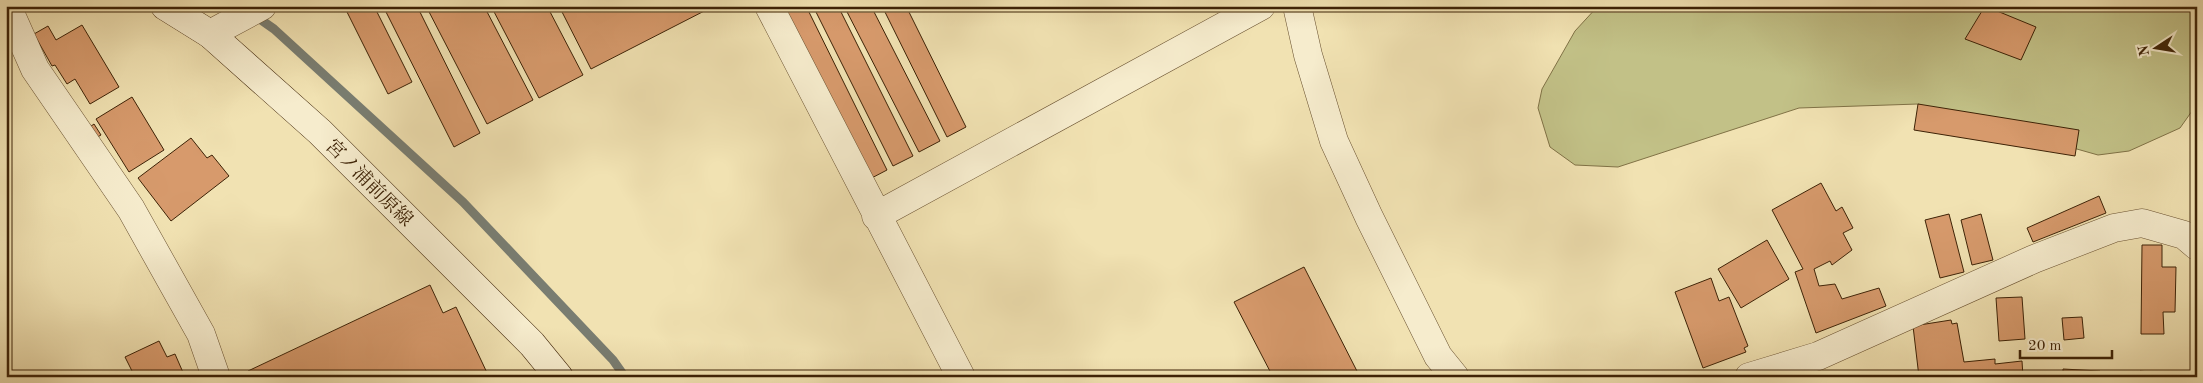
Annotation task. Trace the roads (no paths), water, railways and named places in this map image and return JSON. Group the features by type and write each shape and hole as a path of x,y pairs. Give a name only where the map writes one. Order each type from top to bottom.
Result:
{"street":[{"path":"7,6 35,69 131,209 201,334 216,377"},
{"name":"宮ノ浦前原線","path":"165,6 210,34 320,132 532,344 559,377"},
{"path":"210,34 262,6"},
{"path":"770,6 876,216 961,377"},
{"path":"876,216 1261,6"},
{"path":"1297,6 1308,55 1334,141 1368,217 1438,356 1455,377"},
{"path":"1749,377 1818,356 2034,259 2114,228 2142,223 2184,235 2197,246"}],"waterway":[{"path":"254,15 274,29 463,202 613,360 625,377"}]}
